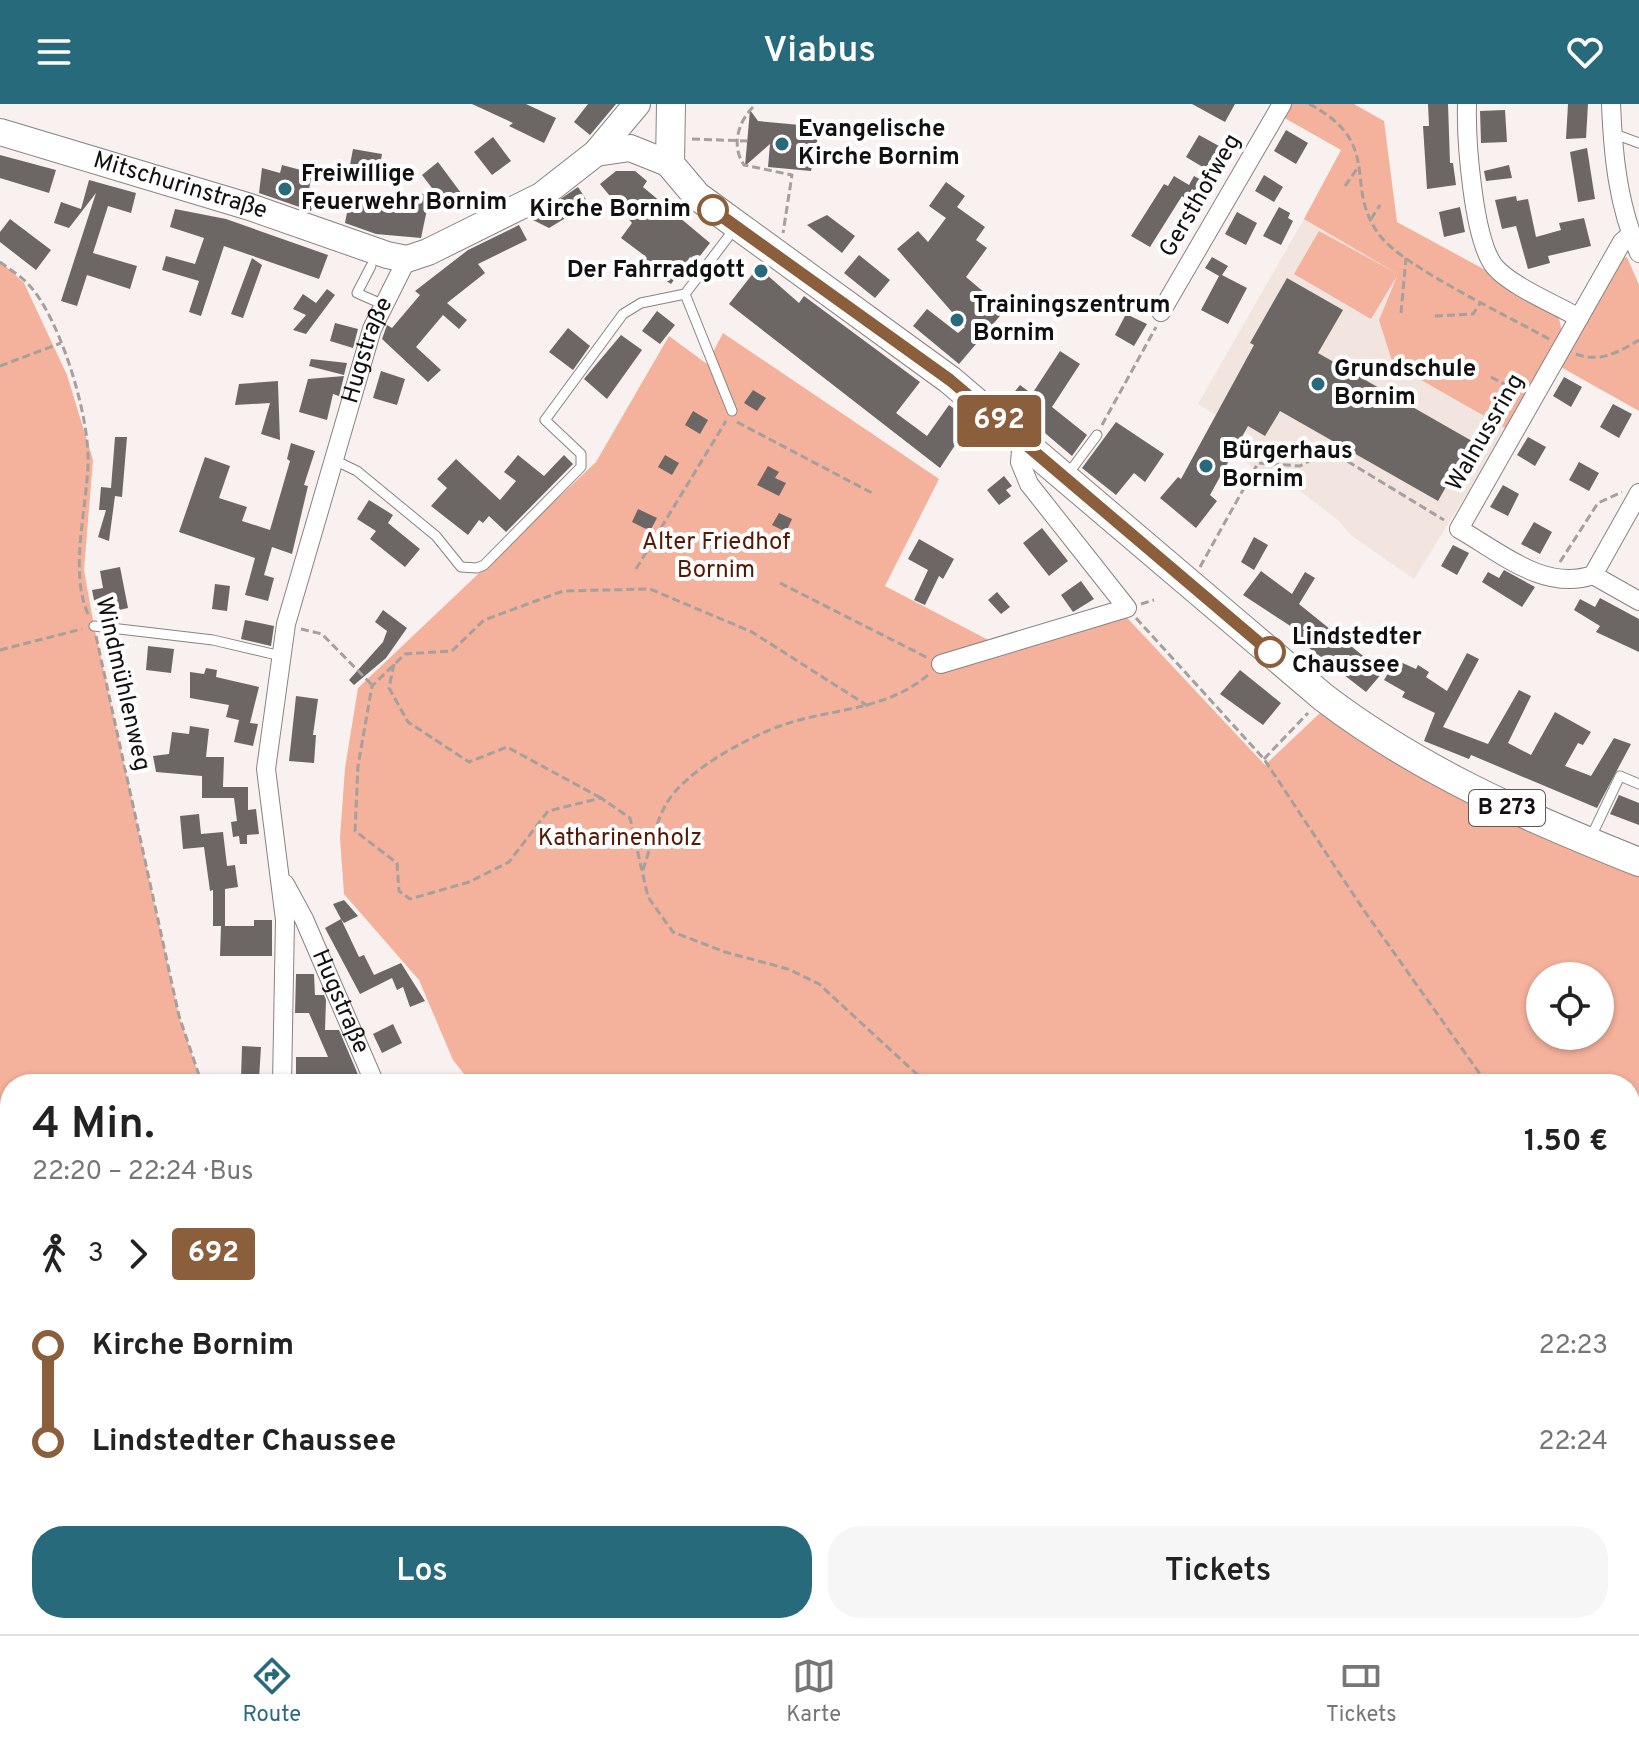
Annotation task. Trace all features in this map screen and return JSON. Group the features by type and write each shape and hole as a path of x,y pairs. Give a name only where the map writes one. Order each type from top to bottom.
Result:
{"main road":[{"path":"407,259 428,252 541,196 596,153 637,104"},
{"path":"596,153 630,148 670,164 671,104"},
{"name":"Mitschurinstraße","path":"0,132 407,259"},
{"name":"B 273","path":"670,164 697,196 950,380 1323,697 1382,740 1429,769 1502,806 1639,862"}],"street":[{"name":"Gersthofweg","path":"1161,312 1282,104"},
{"path":"1467,104 1473,192 1490,260 1501,272 1579,318"},
{"path":"1611,104 1615,164 1631,234 1639,253"},
{"name":"Walnussring","path":"1555,580 1542,576 1459,529 1622,242 1631,234"},
{"name":"Hugstraße","path":"282,1074 285,934 281,878 266,769 281,656 286,624 372,329 407,259"},
{"path":"941,664 1127,608 1029,484 1020,462 1022,440"},
{"path":"1593,575 1632,492"},
{"path":"1555,580 1568,581 1593,575 1639,601"},
{"name":"Hugstraße","path":"281,878 310,932 371,1074"}],"lane":[{"path":"1612,133 1639,143"},
{"path":"334,460 357,471 425,527 461,567 477,568 581,467 581,454 545,420 614,323 641,303 685,294 736,226"},
{"path":"371,266 357,293 384,305"},
{"path":"685,294 732,411"},
{"path":"1065,477 1097,435"},
{"path":"94,626 213,640 281,656"},
{"path":"1588,842 1620,776 1639,784"}],"path":[{"path":"1309,104 1344,129 1356,146 1371,219 1381,238 1406,258 1581,356 1599,358 1639,340"},
{"path":"753,107 743,117 737,143 744,165 793,172 783,233 769,249"},
{"path":"685,138 737,143 747,141"},
{"path":"1345,186 1359,166"},
{"path":"1371,219 1380,205"},
{"path":"1401,313 1406,258"},
{"name":"Windmühlenweg","path":"0,262 30,286 61,343 74,379 89,460 81,523 83,602 94,626 179,1016 197,1074"},
{"path":"1435,316 1473,314 1482,301"},
{"path":"1097,435 1161,319 1161,312"},
{"path":"0,366 61,343"},
{"path":"1491,377 1533,400"},
{"path":"732,411 737,423 872,493"},
{"path":"636,569 732,411"},
{"path":"1190,584 1258,463 1300,466 1329,450 1459,529"},
{"path":"1555,580 1554,572 1598,503 1632,492"},
{"path":"642,873 666,804 694,775 748,739 800,719 868,706 908,692 941,664 780,583"},
{"path":"601,798 548,811 509,862 469,882 410,899 399,891 397,863 355,831 358,766 372,686 394,661 405,654 452,651 484,620 563,591 650,589 752,632 868,706"},
{"path":"1127,608 1264,759 1363,909 1480,1074"},
{"path":"286,624 322,634 372,686"},
{"path":"0,650 94,626"},
{"path":"394,661 389,688 408,722 469,762 507,747 601,798 630,818 648,897 673,932 725,952 788,969 819,984 917,1074"},
{"path":"1264,759 1323,697"}],"shaded area":[{"name":"Grundschule Bornim","path":"1304,219 1398,273 1379,319 1393,364 1507,429 1414,579 1352,536 1339,521 1290,483 1286,490 1241,459 1253,437 1198,404"}],"green space":[{"path":"1288,104 1354,104 1384,121 1397,222 1489,272 1490,277 1558,315 1562,331 1507,429 1393,364 1379,320 1397,276 1371,319 1294,274 1319,231 1398,274 1304,219 1341,150 1281,116"},
{"path":"1627,257 1639,285 1639,411 1559,366 1620,259"},
{"name":"Katharinenholz","path":"0,261 24,283 67,375 93,460 84,570 179,1016 199,1074 0,1074"},
{"name":"Katharinenholz","path":"723,333 939,479 885,586 994,643 1116,606 1265,765 1320,713 1462,798 1639,872 1639,1074 464,1074 453,1060 419,980 344,894 340,838 345,768 358,688 596,462 669,336 707,364"}],"building":[{"path":"472,104 526,104 556,118 544,143 509,126 513,123"},
{"path":"588,104 616,104 590,135 574,122"},
{"path":"1192,104 1235,104 1225,122"},
{"path":"1428,104 1448,104 1450,163 1453,163 1456,185 1427,189 1423,126 1429,126"},
{"path":"1568,104 1588,104 1586,138 1566,139"},
{"name":"Evangelische Kirche Bornim","path":"750,110 758,121 800,125 800,121 816,123 819,132 811,171 768,167 770,144 745,166"},
{"path":"1505,110 1507,142 1481,143 1480,111"},
{"path":"1286,130 1308,143 1296,164 1274,151"},
{"path":"1199,135 1219,146 1206,169 1186,157"},
{"path":"493,137 511,161 492,175 474,152"},
{"path":"1587,148 1595,199 1578,202 1570,152"},
{"path":"353,149 382,154 379,171 350,165"},
{"path":"0,155 56,170 49,193 0,178"},
{"path":"438,162 464,197 448,209 422,175"},
{"name":"Freiwillige Feuerwehr Bornim","path":"282,165 312,173 308,195 315,197 311,211 259,193 262,168 280,173"},
{"path":"1509,165 1512,178 1486,181 1484,171"},
{"path":"616,171 635,171 647,181 643,187 710,243 696,261 690,257 671,284 640,263 645,256 621,238 632,223 600,184"},
{"path":"1264,175 1283,187 1274,202 1255,191"},
{"path":"1174,176 1189,185 1194,176 1212,186 1206,197 1192,189 1186,199 1182,196 1150,247 1131,236 1164,184 1168,186"},
{"path":"89,180 136,193 131,213 108,206 93,253 137,266 130,289 87,275 77,306 61,301 96,193 69,228 54,223 61,202 81,209"},
{"path":"946,182 965,196 957,207 985,227 976,240 987,248 966,277 1005,310 959,364 913,326 927,309 958,333 965,327 897,249 918,231 928,242 946,218 929,206"},
{"path":"578,187 589,204 549,228 531,219"},
{"path":"417,193 430,195 421,238 376,234 345,223 350,197 414,213"},
{"path":"1516,196 1517,201 1528,199 1536,237 1561,230 1559,223 1584,218 1591,246 1548,256 1550,263 1528,269 1516,226 1502,229 1495,200"},
{"path":"1279,207 1290,213 1288,218 1293,221 1281,245 1263,236"},
{"path":"1460,207 1465,232 1444,237 1439,212"},
{"path":"175,209 226,219 328,255 319,279 224,246 201,316 189,312 199,281 162,270 166,256 195,264 204,238 170,227"},
{"path":"1237,212 1257,223 1246,245 1225,234"},
{"path":"827,215 855,236 842,253 807,225"},
{"path":"10,219 51,250 36,270 0,242 0,232"},
{"path":"519,225 527,240 478,264 485,273 447,303 467,320 459,329 443,315 416,347 441,370 428,382 382,339 387,325 392,328 420,295 415,291 468,250"},
{"path":"859,255 890,280 875,298 844,273"},
{"path":"1212,257 1228,266 1222,275 1247,288 1228,324 1201,310 1219,276 1205,268"},
{"path":"252,258 262,265 243,318 231,314"},
{"path":"758,267 799,303 804,296 920,382 896,413 927,436 949,405 971,421 940,468 729,304"},
{"path":"1287,278 1343,310 1318,353 1472,441 1438,501 1280,411 1265,436 1248,426 1210,495 1217,501 1196,528 1160,498 1178,477 1181,479 1254,345 1250,343"},
{"path":"327,289 335,295 306,334 293,330 306,315 293,309 303,294 316,303"},
{"path":"657,311 675,325 660,344 642,331"},
{"path":"1126,314 1147,324 1134,346 1115,335"},
{"path":"335,323 358,329 353,348 330,341"},
{"path":"568,328 590,346 573,370 549,352"},
{"path":"621,335 642,350 607,399 584,379"},
{"path":"1060,351 1080,364 1052,407 1087,435 1072,456 1007,401 1020,385 1032,394"},
{"path":"311,359 347,363 344,375 309,366"},
{"path":"381,371 405,379 397,405 373,398"},
{"path":"344,376 339,396 333,394 327,420 299,412 308,379"},
{"path":"1564,377 1582,387 1571,407 1553,396"},
{"path":"278,381 280,440 261,434 270,403 235,405 239,384"},
{"path":"753,390 766,398 757,411 744,403"},
{"path":"1613,404 1632,414 1619,438 1600,427"},
{"path":"693,411 708,420 700,434 685,425"},
{"path":"1116,422 1164,454 1145,482 1134,473 1116,495 1082,468"},
{"path":"115,437 127,437 122,497 115,496 109,541 98,537 106,510 99,510 101,487 111,488"},
{"path":"1528,437 1546,447 1535,466 1517,455"},
{"path":"291,443 315,451 304,485 308,486 292,554 272,547 264,575 274,578 268,601 245,595 255,558 179,532 205,457 230,466 219,498 247,507 242,521 270,530 290,461 287,459"},
{"path":"518,455 544,476 564,455 573,464 506,532 489,516 483,523 479,520 468,535 431,506 447,488 437,479 456,459 500,500 516,481 504,472"},
{"path":"665,455 679,463 672,475 658,467"},
{"path":"1579,462 1599,473 1589,491 1569,480"},
{"path":"768,466 779,472 775,478 786,483 779,496 757,485"},
{"path":"1004,476 1012,486 1006,490 1011,496 999,505 987,490"},
{"path":"1503,485 1519,494 1508,516 1490,507"},
{"path":"369,500 393,515 388,523 420,549 405,567 370,539 376,531 357,519"},
{"path":"638,509 657,518 650,531 632,522"},
{"path":"779,513 792,519 786,532 772,525"},
{"path":"1534,522 1552,532 1540,554 1521,544"},
{"path":"1042,528 1068,561 1049,576 1023,543"},
{"path":"1254,537 1268,545 1254,570 1241,562"},
{"path":"919,539 954,559 943,579 939,576 925,605 914,600 928,570 908,559"},
{"path":"1453,545 1469,553 1457,575 1441,566"},
{"path":"120,567 128,608 97,615 92,590 103,588 100,571"},
{"path":"1504,570 1535,587 1522,607 1482,582 1488,572 1499,578"},
{"path":"1261,571 1292,594 1305,572 1315,578 1299,604 1383,672 1366,692 1291,634 1295,629 1243,595"},
{"path":"1081,581 1094,599 1073,612 1061,595"},
{"path":"215,584 230,586 227,611 212,609"},
{"path":"997,592 1010,607 1001,614 988,600"},
{"path":"1600,598 1639,619 1639,652 1596,632 1600,626 1574,610 1580,599 1595,607"},
{"path":"383,610 407,628 386,658 354,685 349,680 383,642 387,631 375,622"},
{"path":"245,620 274,626 271,646 241,639"},
{"path":"148,646 174,649 171,673 146,670"},
{"path":"1467,653 1479,659 1443,727 1488,744 1519,690 1531,696 1508,743 1531,755 1555,712 1591,732 1583,745 1578,743 1565,766 1591,776 1614,738 1631,744 1597,808 1471,755 1469,759 1424,741 1435,713 1402,697 1405,692 1384,680 1396,660 1416,669 1418,665 1429,672 1426,677 1447,691"},
{"path":"206,668 217,670 216,677 259,687 250,723 258,724 253,746 234,742 239,720 226,717 229,705 190,698 190,672 204,674"},
{"path":"1240,670 1281,703 1263,725 1220,694"},
{"path":"296,696 318,699 313,735 316,735 314,763 289,761"},
{"path":"190,726 209,729 206,757 224,757 223,787 248,787 248,810 256,809 259,834 247,835 247,844 240,844 239,836 233,837 231,822 237,821 234,798 202,798 202,776 156,772 153,756 169,754 172,732 189,734"},
{"path":"1619,795 1639,803 1639,825 1610,814"},
{"path":"199,814 201,834 223,832 227,866 235,865 238,887 225,889 225,926 254,926 254,920 272,920 272,956 220,956 221,926 213,926 213,890 210,891 204,847 183,849 180,816"},
{"path":"344,900 358,916 344,923 333,904"},
{"path":"341,919 359,957 364,955 374,975 401,963 425,1001 410,1007 403,987 397,990 392,978 360,994 325,928"},
{"path":"296,974 314,974 315,995 324,995 326,1000 325,1030 339,1030 358,1074 296,1074 296,1057 328,1057 309,1013 295,1013"},
{"path":"393,1024 402,1043 382,1053 373,1034"},
{"path":"242,1046 261,1047 259,1074 241,1074"}],"bus line":[{"name":"692","path":"713,210 950,380 1270,652"}],"place":[{"name":"Evangelische Kirche Bornim","path":"782,144"},
{"name":"Freiwillige Feuerwehr Bornim","path":"285,189"},
{"name":"Kirche Bornim","path":"713,210"},
{"name":"Der Fahrradgott","path":"761,271"},
{"name":"Trainingszentrum Bornim","path":"957,320"},
{"name":"Grundschule Bornim","path":"1318,384"},
{"name":"Bürgerhaus Bornim","path":"1206,466"},
{"name":"Lindstedter Chaussee","path":"1270,652"}],"park label":[{"name":"Alter Friedhof Bornim","path":"716,557"}]}
